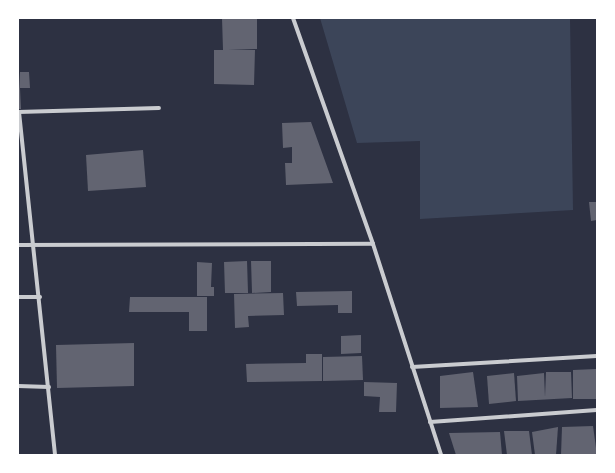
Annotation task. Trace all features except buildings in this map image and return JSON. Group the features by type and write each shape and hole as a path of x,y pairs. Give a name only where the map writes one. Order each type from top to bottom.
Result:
{"street":[{"path":"293,18 372,244 441,455"},
{"path":"55,455 40,297 18,112 159,108"},
{"path":"18,245 372,244"},
{"path":"18,297 40,297"},
{"path":"412,367 597,356"},
{"path":"18,386 49,387"},
{"path":"430,422 597,410"}],"shaded area":[{"path":"320,18 570,18 573,210 420,219 420,141 357,143"}]}
